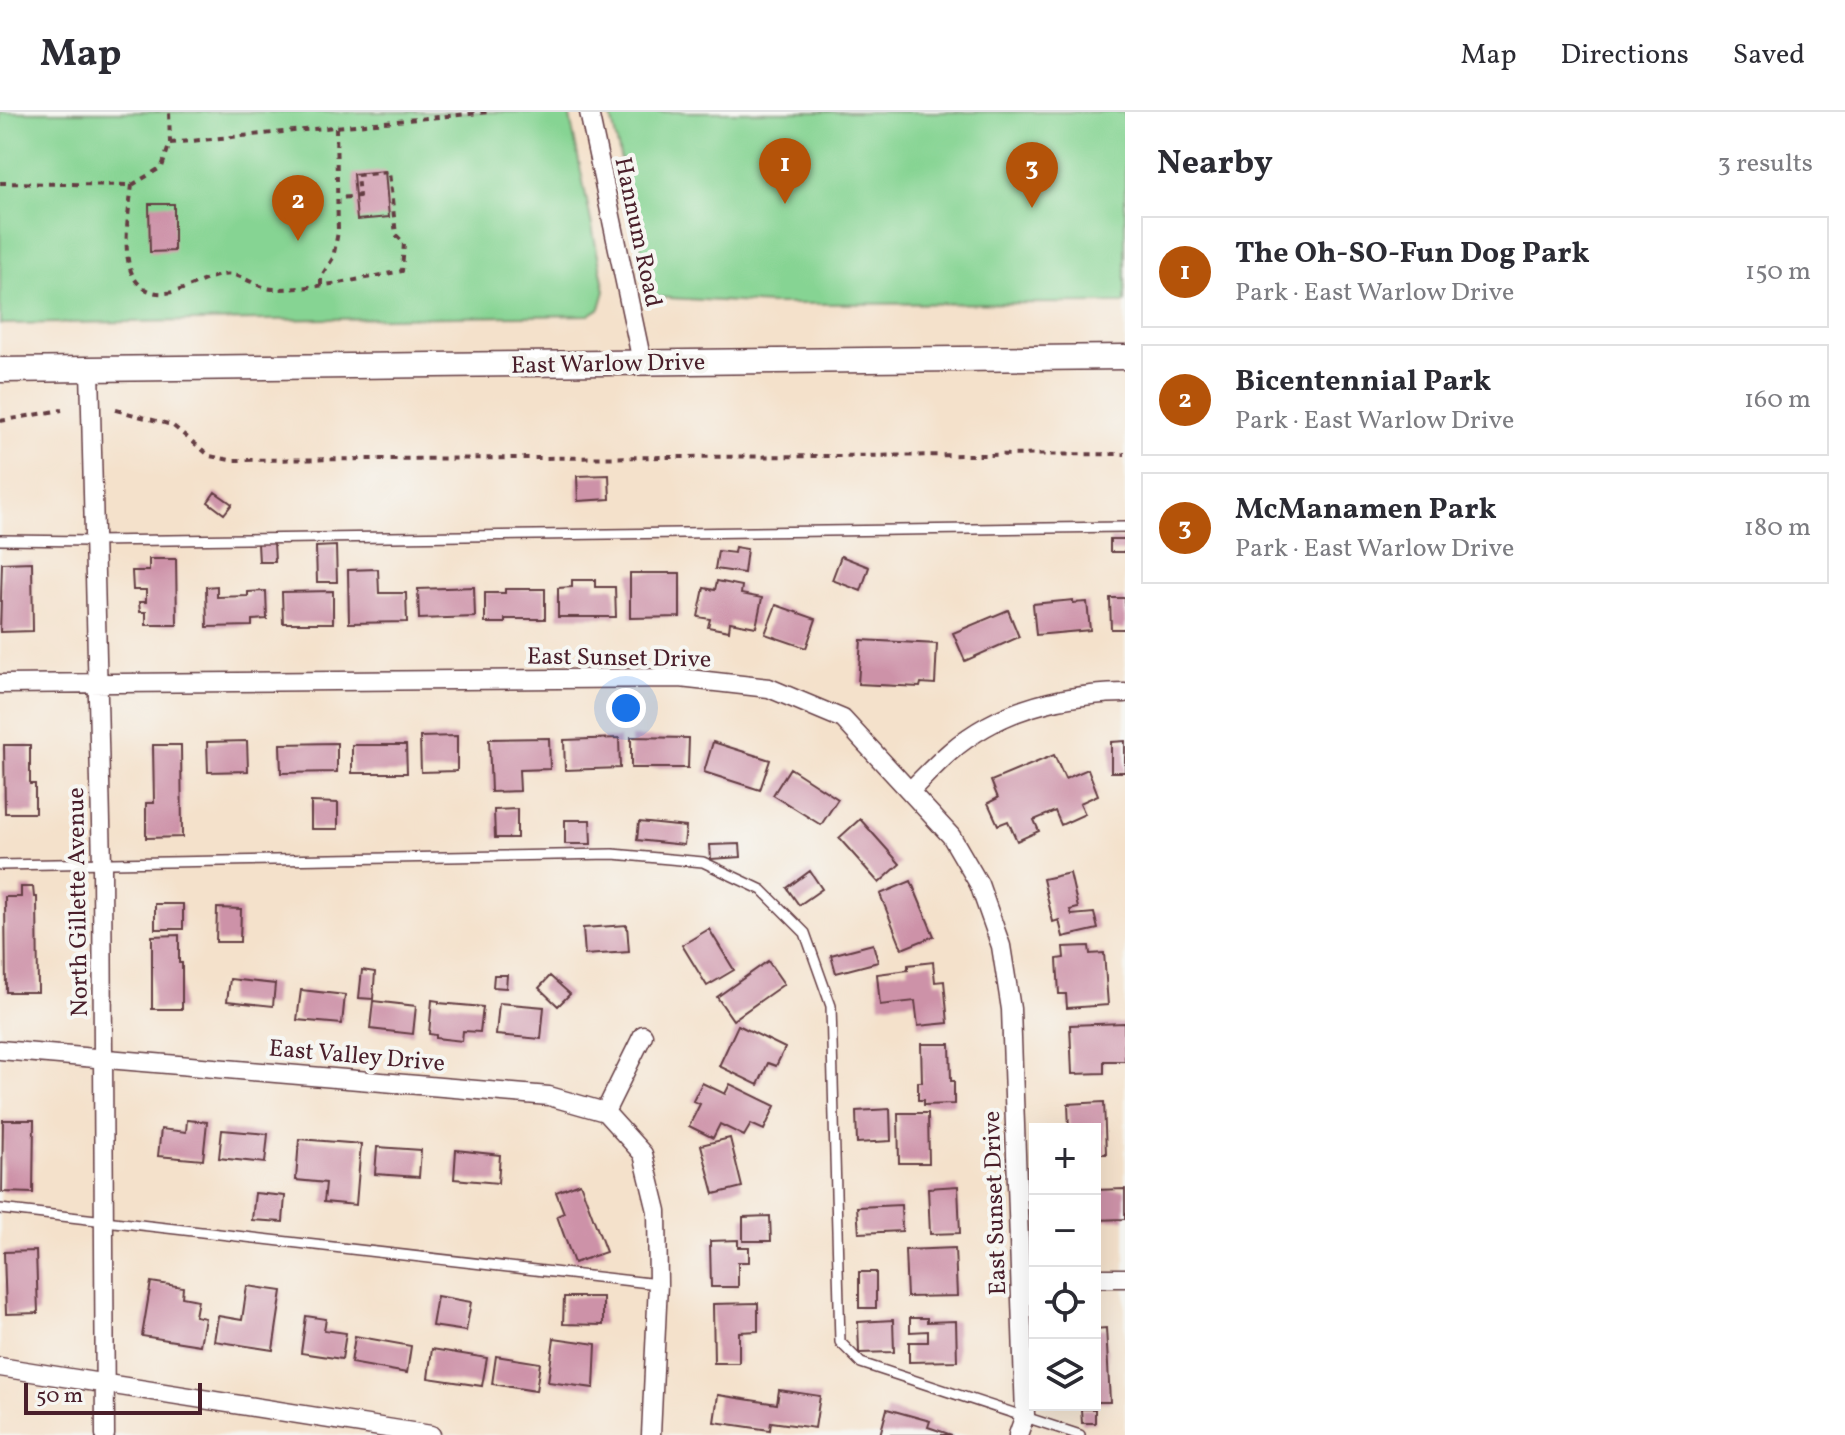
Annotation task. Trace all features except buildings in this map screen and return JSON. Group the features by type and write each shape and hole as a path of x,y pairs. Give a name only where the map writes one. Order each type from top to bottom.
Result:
{"street":[{"name":"Hannum Road","path":"589,112 642,362"},
{"name":"East Warlow Drive","path":"0,370 1125,357"},
{"name":"North Gillette Avenue","path":"90,369 102,864 105,1435"},
{"name":"East Sunset Drive","path":"0,684 680,678 769,688 843,719 951,836 979,884 1001,946 1011,1009 1028,1279 1025,1415 1018,1435"},
{"path":"911,790 953,749 1011,713 1056,699 1125,693"},
{"path":"643,1035 605,1112 643,1154 657,1211 658,1284 651,1435"},
{"name":"East Valley Drive","path":"0,1050 549,1096 605,1112"},
{"path":"1101,1278 1125,1278"},
{"path":"0,1367 431,1435"}],"lane":[{"path":"0,540 1125,527"},
{"path":"0,865 613,854 703,862 762,890 805,933 831,1006 840,1342 861,1363 1080,1435"},
{"path":"0,1209 658,1284"}],"path":[{"path":"0,183 132,185 162,167 170,143 169,112"},
{"path":"170,143 489,112"},
{"path":"321,285 321,277 333,258 338,232 336,128"},
{"path":"132,185 127,262 140,285 151,292 166,293 223,274 242,277 270,289 321,285 402,271 404,243 396,235 389,172 357,175 359,196 339,198"},
{"path":"0,421 62,410"},
{"path":"116,410 172,425 210,456 230,460 1125,454"}],"green space":[{"path":"0,112 569,112 605,291 600,308 589,315 0,324"},
{"path":"610,112 1125,112 1125,303 771,304 652,297"}],"place":[{"name":"The Oh-SO-Fun Dog Park","path":"785,204"},
{"name":"McManamen Park","path":"1032,208"},
{"name":"Bicentennial Park","path":"298,241"}]}
